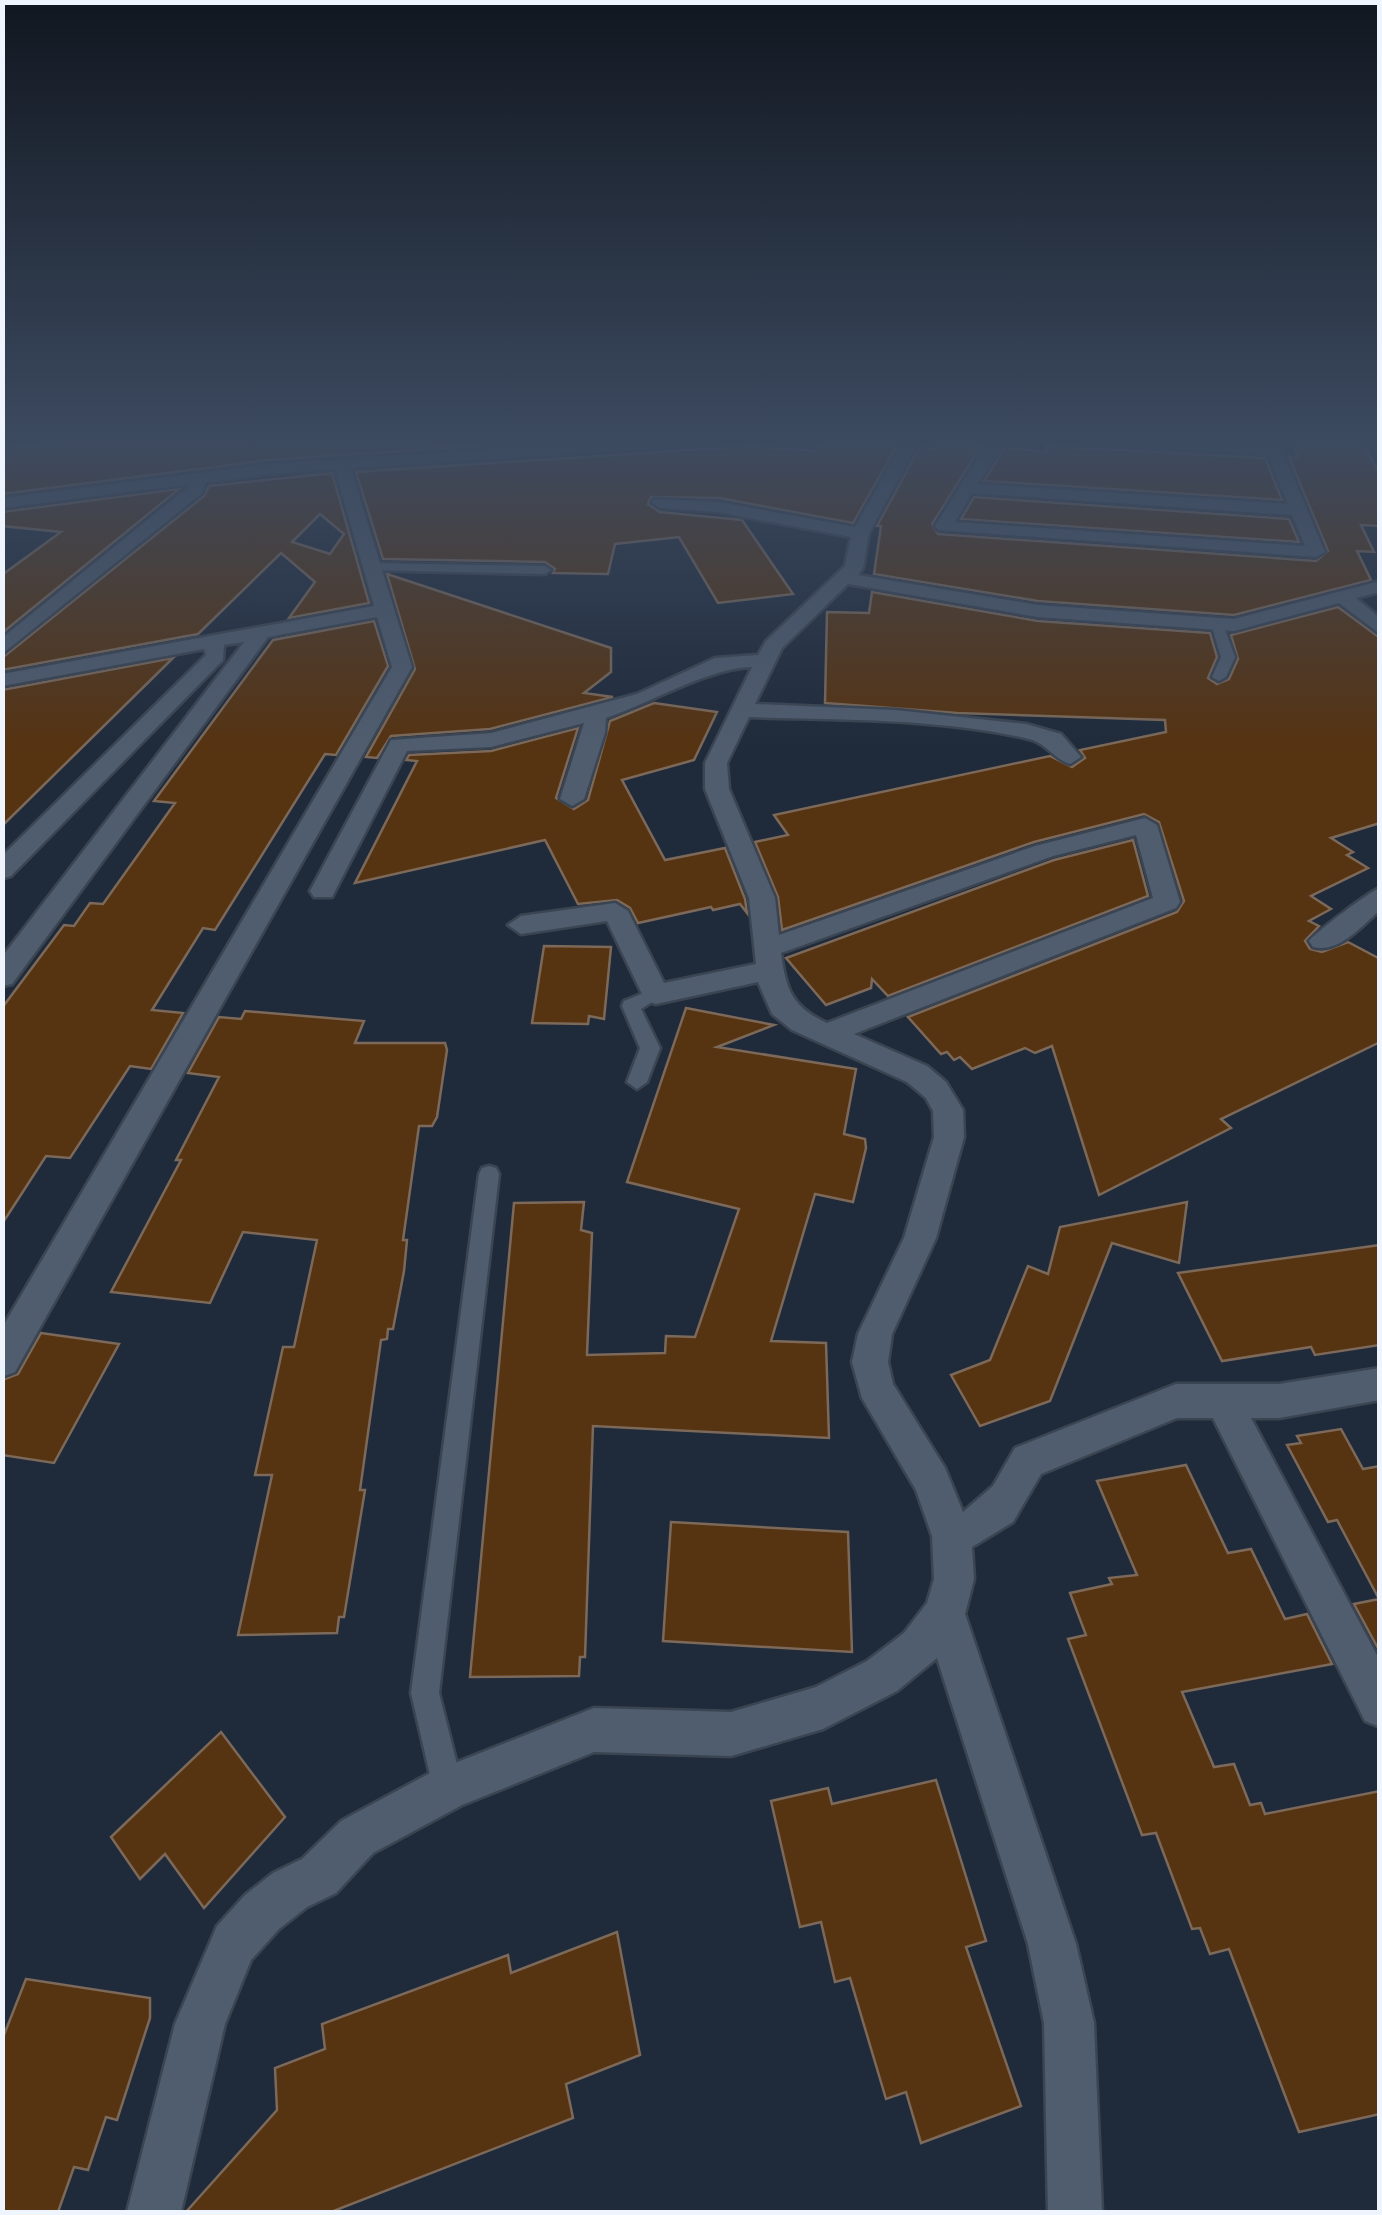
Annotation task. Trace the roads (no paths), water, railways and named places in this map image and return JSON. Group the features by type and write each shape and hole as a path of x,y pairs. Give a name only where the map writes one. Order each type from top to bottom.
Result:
{"street":[{"path":"2,648 131,542"},
{"path":"2,1362 402,667 364,542"},
{"path":"154,2212 200,2024 234,1943 262,1912 290,1890 319,1876 357,1837 448,1788 594,1730 731,1734 823,1708 882,1676 919,1648 944,1614 954,1579 952,1536 932,1481 875,1386 870,1362 875,1334 920,1238 950,1137 948,1110 936,1090 917,1074 802,1023 782,1007 772,990 762,898 716,789 716,763 773,645 854,568 858,542"},
{"path":"1178,542 1316,552 1312,542"},
{"path":"845,578 1038,611 1234,625 1380,586"},
{"path":"1343,597 1380,628"},
{"path":"2,680 385,610"},
{"path":"2,977 261,633"},
{"path":"2,871 216,656 213,642"},
{"path":"324,890 400,745 491,740 644,698 722,662 764,661"},
{"path":"742,710 896,716 991,726 1026,731 1072,750"},
{"path":"572,799 594,733 595,714"},
{"path":"522,924 561,915 588,918 614,911 656,994 768,959 1044,851 1144,826 1168,902 826,1034"},
{"path":"1322,941 1345,927 1380,896"},
{"path":"952,1536 988,1522 1012,1494 1028,1462 1176,1400 1279,1401 1380,1384"},
{"path":"1223,1401 1380,1706"},
{"path":"944,1614 1052,1944 1069,2023 1075,2212"}],"lane":[{"path":"371,567 545,570"},
{"path":"1217,624 1228,656 1219,677"},
{"path":"637,1082 650,1048 632,1006 656,994"},
{"path":"448,1788 426,1692 489,1174"}]}
